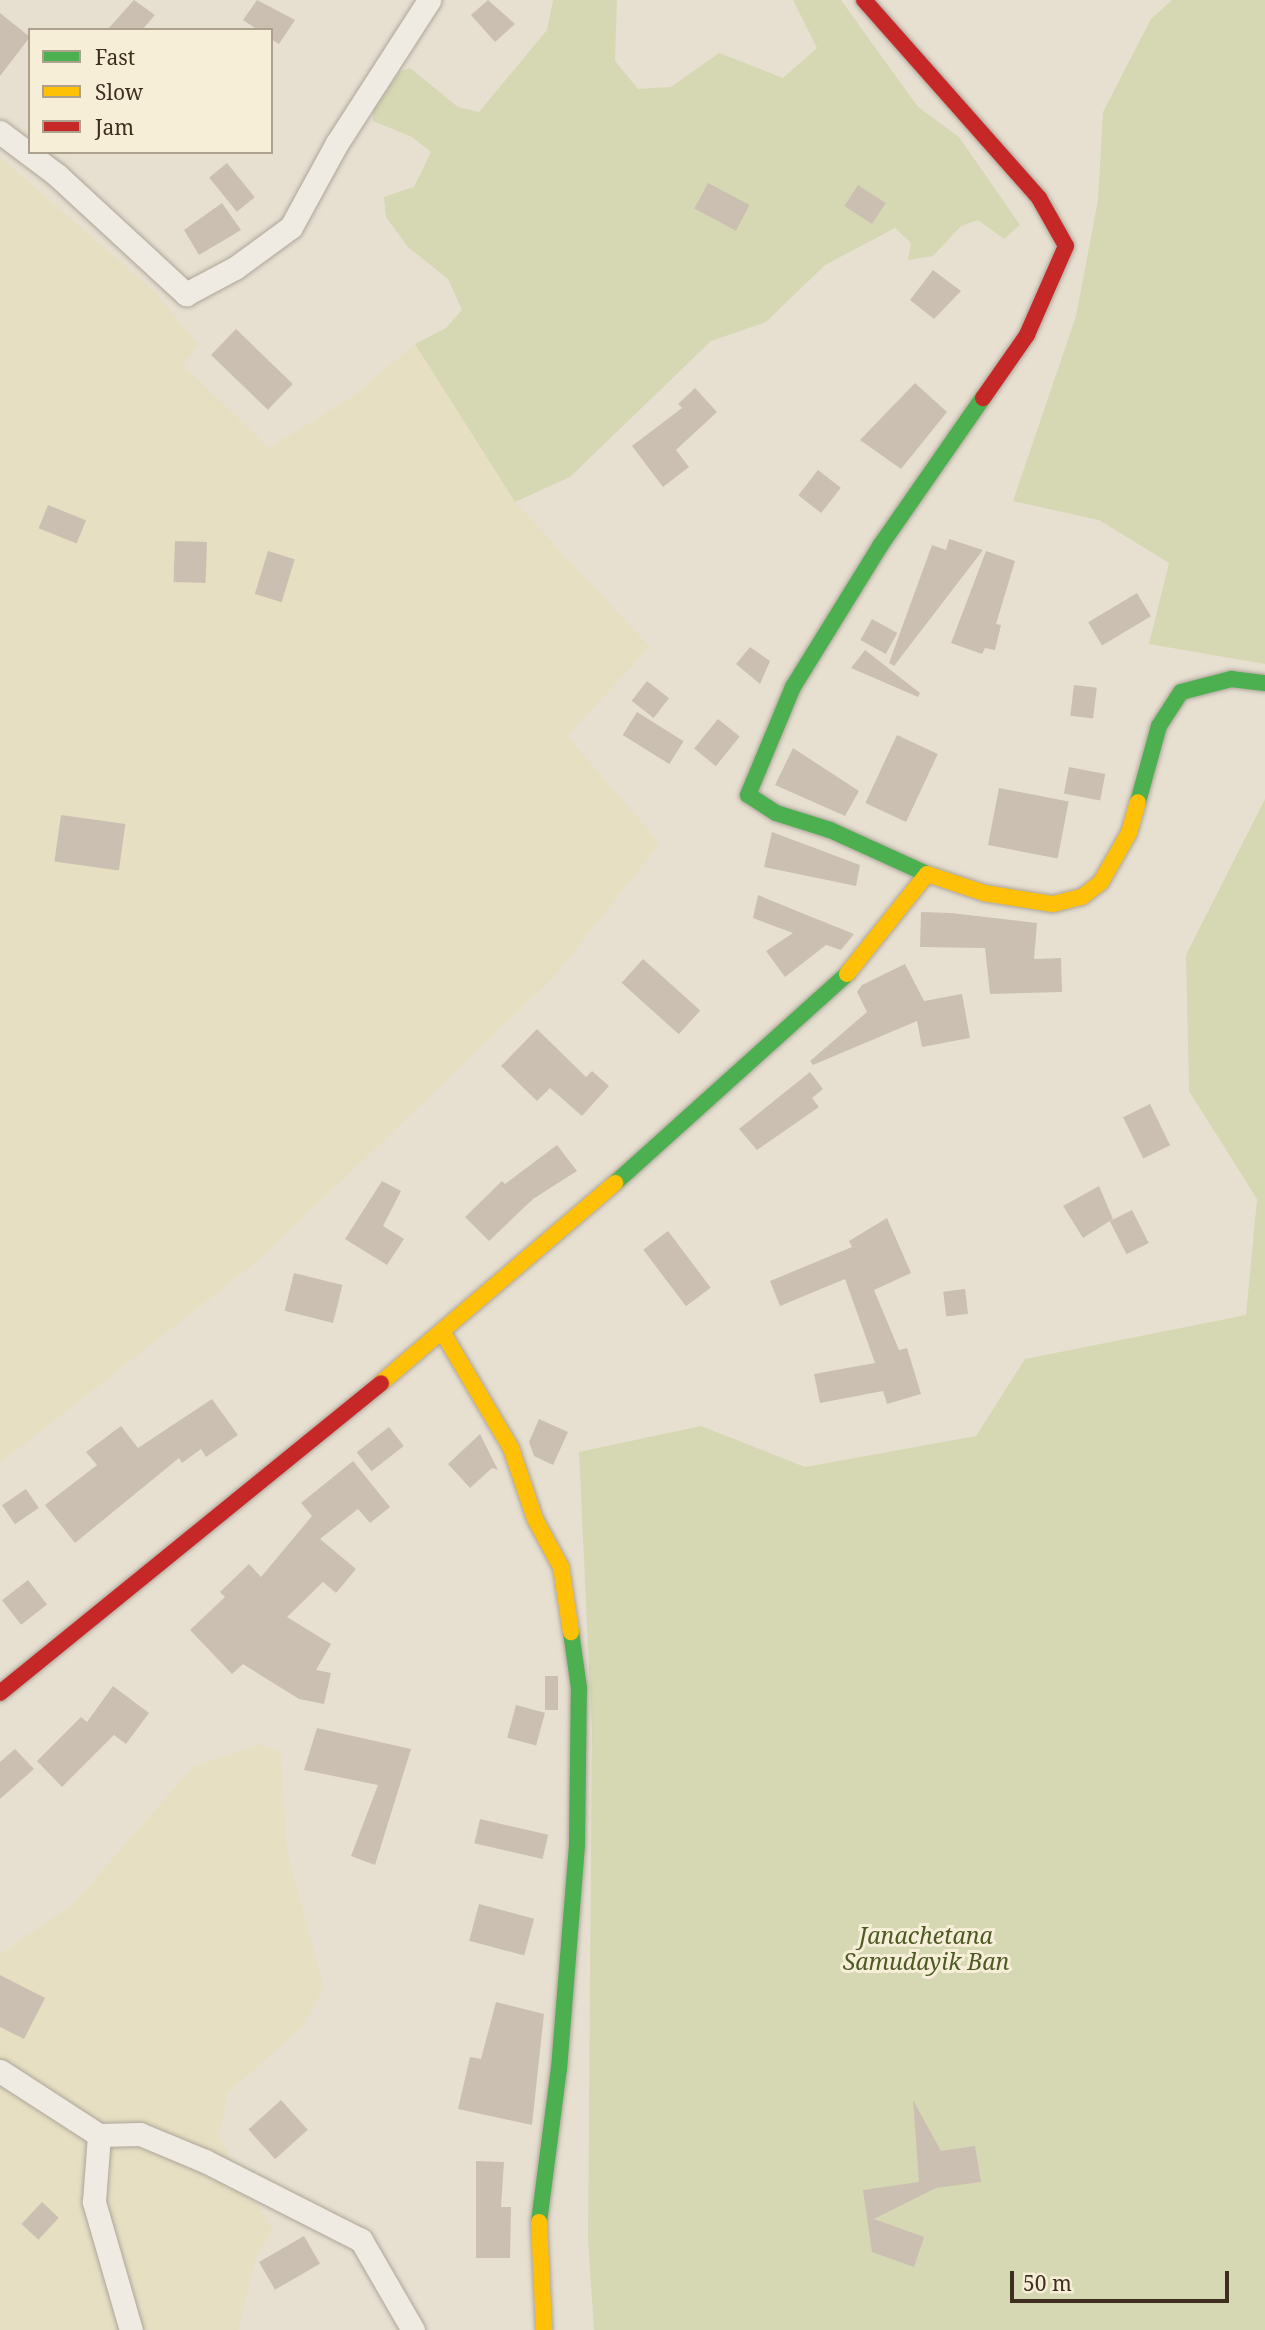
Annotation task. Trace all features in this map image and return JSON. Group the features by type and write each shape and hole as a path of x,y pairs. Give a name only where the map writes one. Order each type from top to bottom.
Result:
{"street":[{"path":"29,154 57,175 186,294 235,268 291,227 337,143 429,0"},
{"path":"864,0 1039,198 1066,246 1027,335 880,546 793,687 748,795 776,814 830,830 927,874 984,893 1053,904 1082,898 1101,882 1129,833 1159,726 1181,692 1231,679 1265,684"},
{"path":"0,132 28,153"},
{"path":"0,1693 443,1333 833,991 911,887 927,874"},
{"path":"443,1333 506,1437 535,1520 561,1567 579,1688 577,1844 559,2069 539,2214 544,2330"},
{"path":"0,2071 99,2135 140,2134 205,2161 361,2240 412,2330"},
{"path":"99,2135 94,2202 131,2330"}],"shaded area":[{"path":"0,157 153,290 199,345 183,365 269,448 350,398 415,344 515,502 650,647 567,736 660,843 555,976 259,1260 0,1463"},
{"path":"261,1744 281,1753 287,1851 324,1986 303,2026 228,2093 219,2136 272,2230 255,2260 239,2330 0,2330 0,1954 71,1906 193,1767"}],"green space":[{"path":"553,0 617,0 615,61 638,89 671,87 719,53 783,78 817,48 793,0 841,0 918,107 959,137 1020,225 1004,239 978,220 961,226 933,256 908,260 911,243 895,228 825,265 766,322 711,341 570,477 515,502 415,344 446,328 462,310 448,279 408,247 386,217 384,197 414,187 431,152 412,137 373,121 373,110 400,72 410,68 458,107 479,112 547,30"},
{"path":"1172,0 1265,0 1265,664 1149,644 1169,563 1099,520 1013,501 1076,316 1098,200 1103,112 1151,19"},
{"name":"Janachetana Samudayik Ban","path":"1265,799 1265,2330 594,2330 588,2238 592,1733 579,1452 701,1426 805,1467 976,1436 1025,1359 1246,1315 1257,1199 1189,1091 1186,955"}],"building":[{"path":"134,0 155,15 144,28 109,28"},
{"path":"257,0 295,20 279,44 273,40 273,28 255,28 243,20"},
{"path":"488,0 515,24 495,42 471,15"},
{"path":"0,13 28,35 28,40 0,76"},
{"path":"227,163 255,197 237,212 209,177"},
{"path":"708,183 749,205 736,231 694,209"},
{"path":"858,185 886,203 872,224 844,206"},
{"path":"222,203 241,230 199,255 184,230"},
{"path":"933,270 961,291 934,319 910,300"},
{"path":"236,329 293,384 268,410 211,355"},
{"path":"915,383 947,412 901,469 860,440"},
{"path":"695,388 717,412 676,450 689,467 663,487 632,446 682,408 678,404"},
{"path":"818,470 841,488 821,513 798,495"},
{"path":"48,505 86,520 77,544 39,528"},
{"path":"949,539 983,550 894,666 889,663 932,545 946,550"},
{"path":"175,541 207,542 206,583 174,582"},
{"path":"268,551 295,559 282,602 255,594"},
{"path":"986,551 1015,561 996,624 1001,625 995,650 985,648 982,654 951,643"},
{"path":"1137,593 1151,616 1102,646 1088,622"},
{"path":"872,619 897,633 886,654 860,640"},
{"path":"750,647 770,661 760,684 736,664"},
{"path":"865,650 920,693 918,697 851,668"},
{"path":"647,681 669,698 654,718 632,701"},
{"path":"1074,685 1097,688 1093,719 1070,716"},
{"path":"637,712 684,741 669,764 623,735"},
{"path":"718,719 740,737 716,766 694,749"},
{"path":"897,735 938,754 906,822 865,803"},
{"path":"793,748 859,791 845,816 775,785"},
{"path":"1069,767 1105,774 1100,801 1064,794"},
{"path":"999,788 1069,802 1058,858 988,845"},
{"path":"61,815 125,824 119,871 54,862"},
{"path":"772,832 860,865 856,886 764,867"},
{"path":"758,895 854,934 841,950 826,945 785,977 766,951 793,933 753,918"},
{"path":"921,912 1037,923 1034,959 1061,958 1062,992 990,994 985,948 920,947"},
{"path":"643,959 700,1011 679,1034 622,983"},
{"path":"905,964 924,1001 962,994 970,1038 922,1047 917,1021 813,1065 810,1061 867,1012 857,992 862,985"},
{"path":"537,1029 586,1077 592,1071 609,1086 582,1116 550,1088 537,1101 501,1066"},
{"path":"810,1072 823,1089 812,1098 819,1107 757,1150 739,1129"},
{"path":"1150,1104 1170,1145 1143,1158 1123,1117"},
{"path":"557,1145 577,1171 533,1199 489,1241 465,1217 502,1181 505,1184"},
{"path":"382,1181 401,1191 383,1226 404,1239 387,1265 345,1239"},
{"path":"1099,1186 1113,1219 1083,1238 1063,1206"},
{"path":"1132,1210 1149,1243 1127,1254 1110,1221"},
{"path":"887,1218 911,1273 874,1290 899,1350 907,1348 921,1394 887,1404 883,1391 820,1403 814,1374 875,1363 845,1279 780,1306 770,1281 852,1247 849,1241"},
{"path":"668,1231 711,1288 686,1306 643,1250"},
{"path":"294,1273 343,1285 333,1323 285,1311"},
{"path":"965,1289 968,1314 946,1316 943,1292"},
{"path":"212,1399 238,1435 206,1457 201,1449 182,1463 179,1458 75,1543 45,1505 97,1465 86,1452 121,1426 138,1448"},
{"path":"539,1419 568,1432 553,1465 534,1456 529,1442"},
{"path":"389,1427 404,1446 371,1471 357,1452"},
{"path":"480,1434 498,1470 492,1468 470,1488 448,1464"},
{"path":"353,1461 390,1507 370,1523 358,1509 320,1539 356,1569 336,1593 323,1582 287,1617 331,1644 316,1670 331,1673 324,1704 299,1699 243,1664 232,1674 190,1630 225,1597 220,1592 249,1564 261,1577 312,1516 301,1503"},
{"path":"26,1489 39,1508 15,1524 2,1505"},
{"path":"28,1580 47,1604 21,1625 2,1600"},
{"path":"545,1676 558,1676 558,1710 545,1710"},
{"path":"113,1686 149,1713 126,1744 114,1735 62,1787 37,1761 81,1717 87,1722"},
{"path":"516,1705 545,1713 536,1746 507,1738"},
{"path":"317,1728 411,1749 375,1865 351,1856 378,1785 304,1770"},
{"path":"15,1749 34,1769 0,1799 0,1762"},
{"path":"480,1819 548,1835 543,1859 474,1843"},
{"path":"479,1904 534,1919 524,1955 469,1941"},
{"path":"0,1975 45,1998 24,2039 0,2027"},
{"path":"496,2002 544,2014 532,2125 458,2109 470,2057 481,2059"},
{"path":"281,2100 308,2130 275,2159 248,2129"},
{"path":"913,2100 941,2151 975,2146 981,2182 936,2188 874,2219 924,2237 914,2267 872,2252 863,2190 919,2182"},
{"path":"476,2161 504,2162 501,2207 511,2207 510,2258 476,2258"},
{"path":"42,2202 59,2218 38,2240 22,2224"},
{"path":"304,2236 320,2264 275,2290 259,2262"}],"traffic: fast":[{"path":"927,874 830,830 776,813 748,795 793,687 880,546 983,398"},
{"path":"1138,802 1159,726 1181,692 1231,679 1265,683"},
{"path":"615,1183 847,974"},
{"path":"539,2222 559,2069 577,1844 579,1688 571,1632"}],"traffic: slow":[{"path":"847,974 927,874 984,893 1053,904 1082,897 1101,882 1129,833 1138,802"},
{"path":"381,1383 615,1183"},
{"path":"443,1333 511,1448 535,1519 561,1567 571,1632"},
{"path":"539,2222 544,2330"}],"traffic: jam":[{"path":"864,0 1039,198 1066,246 1027,335 983,398"},
{"path":"0,1693 381,1383"}]}
